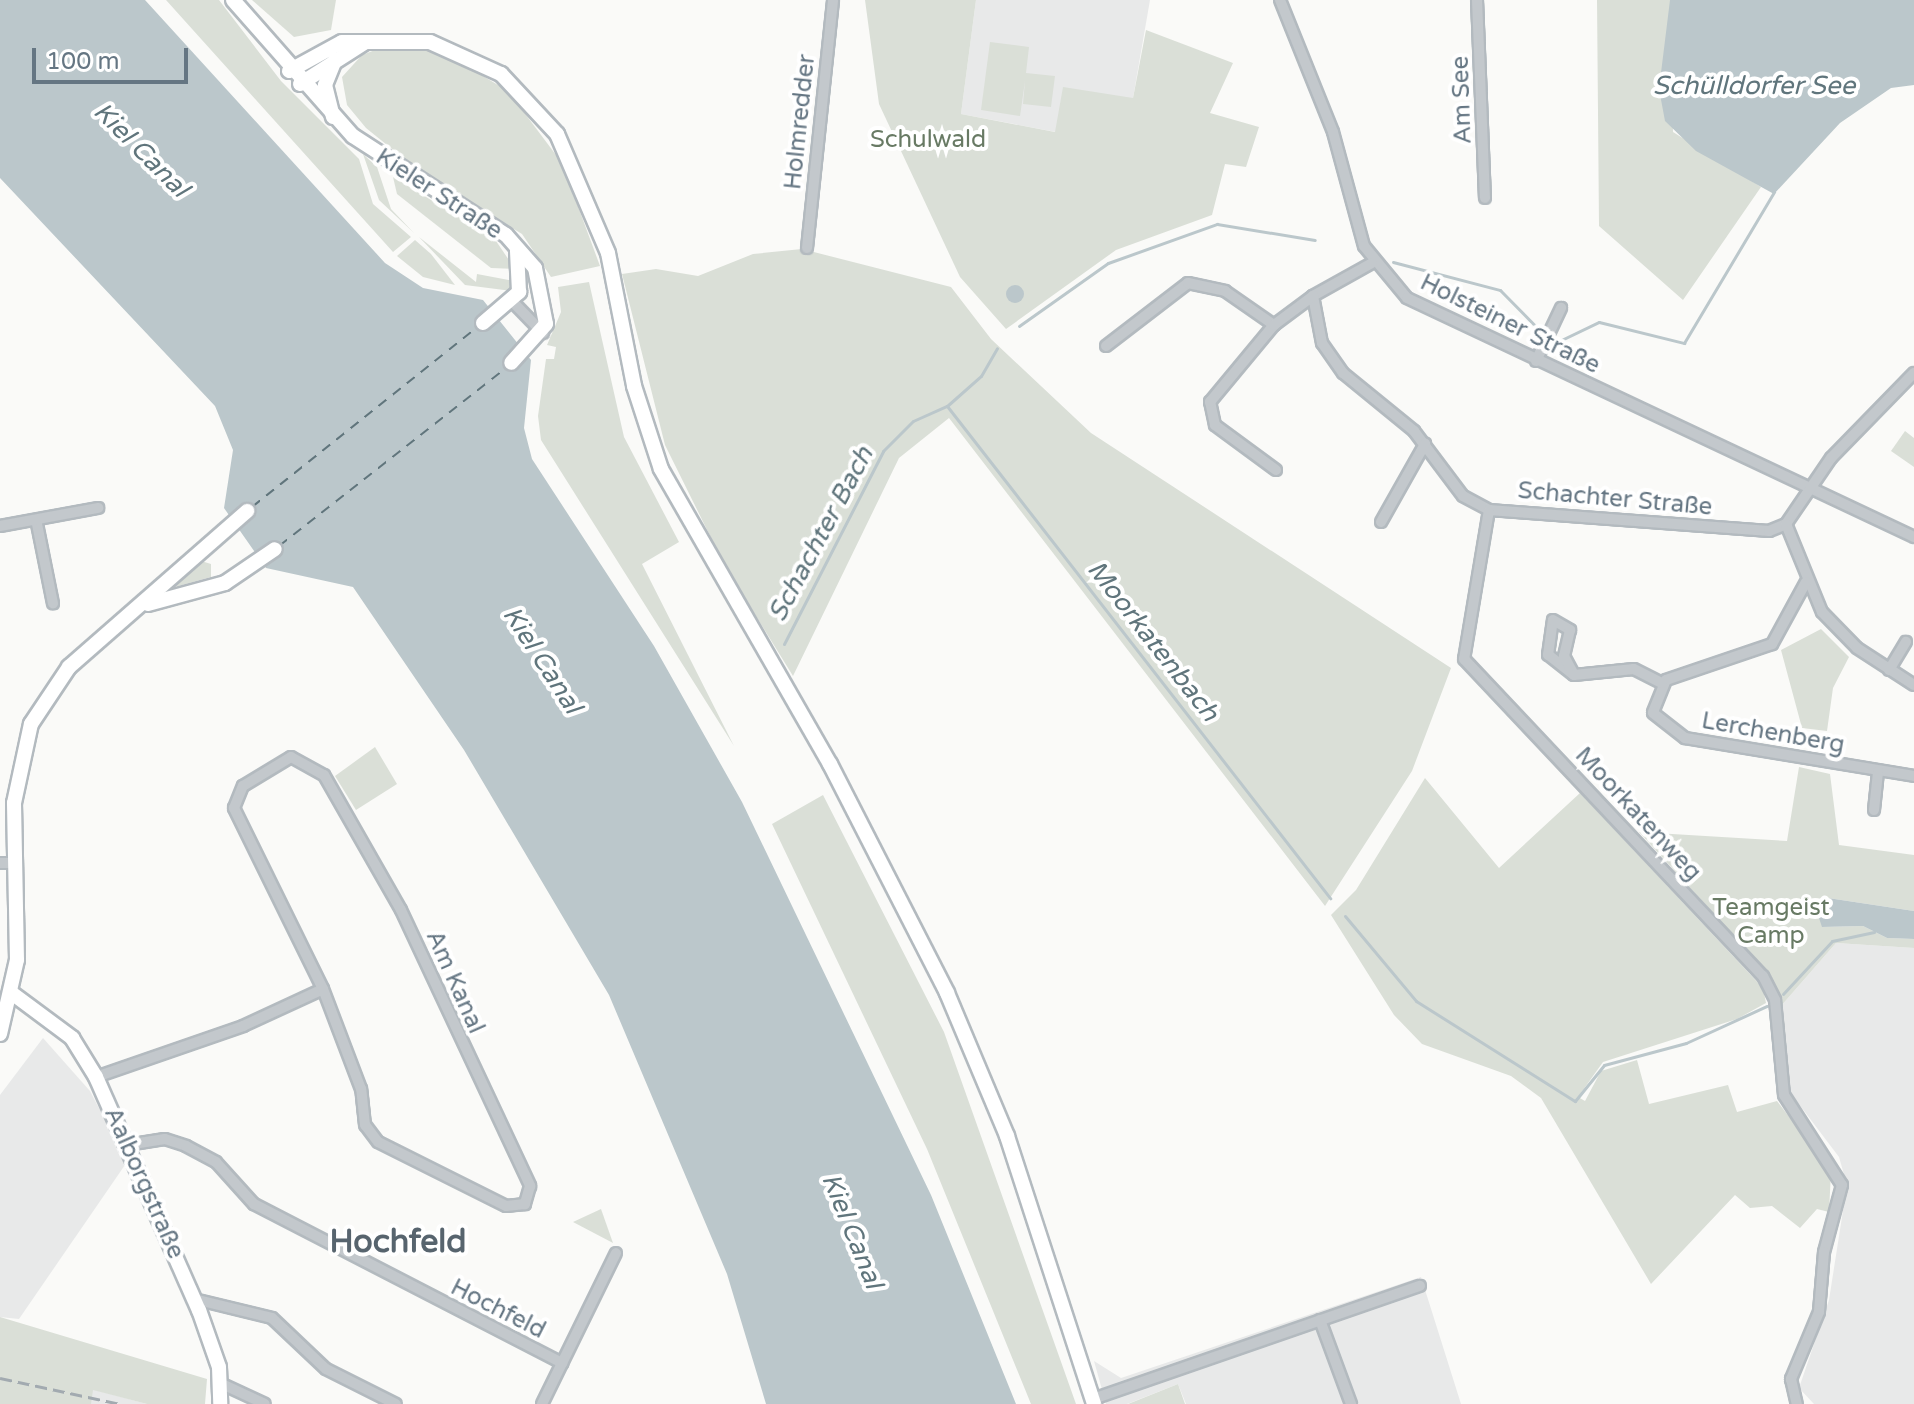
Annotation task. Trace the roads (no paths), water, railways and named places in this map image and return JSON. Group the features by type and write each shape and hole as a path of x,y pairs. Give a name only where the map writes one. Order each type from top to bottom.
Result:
{"main road":[{"name":"Kieler Straße","path":"233,0 300,84 333,117 380,158 516,247 544,288 543,333"},
{"path":"300,84 371,39"},
{"path":"289,71 329,47 371,39 430,42 484,63 538,109 576,167 608,253 634,386 661,469 852,805 947,993 1017,1163 1094,1401"},
{"path":"333,117 325,85 335,59"},
{"name":"Kieler Straße","path":"511,300 523,279 516,247"},
{"path":"483,323 511,300"},
{"path":"511,363 543,333"},
{"path":"0,1034 13,994 8,863 16,776 43,700 88,649 148,604 228,525 247,511"},
{"path":"148,604 187,597 252,566 275,549"},
{"name":"Aalborgstraße","path":"13,994 72,1038 96,1077 194,1299 222,1384 220,1404"}],"street":[{"name":"Holmredder","path":"807,248 833,0"},
{"path":"1276,470 1215,425 1209,410 1274,325 1313,296 1372,263 1333,132 1280,0"},
{"name":"Am See","path":"1477,0 1485,198"},
{"name":"Holsteiner Straße","path":"1372,263 1429,312 1914,537"},
{"path":"1106,346 1188,283 1225,291 1274,325"},
{"name":"Schachter Straße","path":"1313,296 1316,327 1331,359 1425,444 1463,496 1489,510 1671,527 1769,531 1786,524"},
{"path":"511,300 543,333"},
{"path":"1536,361 1561,308"},
{"path":"1914,373 1807,486 1786,524 1806,582 1822,612 1889,670 1914,685"},
{"path":"1381,522 1425,444"},
{"path":"0,526 37,524 98,508"},
{"name":"Moorkatenweg","path":"1489,510 1464,659 1770,988 1784,1095 1842,1185 1824,1252 1819,1312 1791,1379 1797,1404"},
{"path":"37,524 53,603"},
{"path":"1574,675 1564,656 1570,630 1553,620 1548,655 1574,675 1634,669 1662,683 1772,644 1806,582"},
{"path":"1889,670 1906,642"},
{"name":"Lerchenberg","path":"1662,683 1653,713 1685,738 1914,776"},
{"name":"Am Kanal","path":"291,757 324,775 401,910 530,1186 525,1204 506,1206 378,1142 365,1125 361,1089 323,989 234,808 243,786 291,757"},
{"path":"1874,810 1878,771"},
{"path":"96,1077 243,1026 323,989"},
{"name":"Hochfeld","path":"127,1145 165,1139 186,1146 216,1162 254,1204 562,1363"},
{"name":"Hochfeld","path":"542,1404 616,1253"},
{"path":"1094,1401 1420,1286"},
{"path":"194,1299 272,1318 326,1369 396,1404"},
{"path":"1320,1320 1351,1404"},
{"path":"222,1384 265,1404"}],"water":[{"name":"Kiel Canal","path":"0,0 145,0 385,263 423,288 483,300 531,360 524,428 532,459 654,646 742,802 931,1195 1016,1404 766,1404 727,1274 609,995 464,750 353,587 266,568 224,508 233,450 215,406 0,178"},
{"name":"Schülldorfer See","path":"1670,0 1914,0 1914,85 1891,88 1840,123 1774,194 1696,151 1665,121 1659,89"},
{"path":"1015,285 1022,287 1022,301 1015,303 1008,301 1006,294 1008,287"},
{"path":"1828,898 1914,911 1914,939 1887,938 1863,926 1822,927 1817,912"}],"waterway":[{"name":"Schachter Bach","path":"1393,262 1500,290 1553,344 1599,322 1684,343 1774,192"},
{"name":"Schachter Bach","path":"1019,326 1108,263 1217,224 1315,240"},
{"name":"Schachter Bach","path":"784,644 883,451 913,421 947,406 981,376 997,348"},
{"name":"Moorkatenbach","path":"947,406 1330,898"},
{"name":"Moorkatenbach","path":"1345,916 1416,1001 1575,1101 1604,1065 1686,1043 1767,1006"},
{"name":"Moorkatenbach","path":"1783,994 1832,941 1874,932"}],"railway":[{"path":"0,1378 120,1404"}],"district":[{"name":"Hochfeld","path":"398,1242"}],"park label":[{"name":"Schulwald","path":"928,140"},
{"name":"Teamgeist Camp","path":"1771,922"}]}
